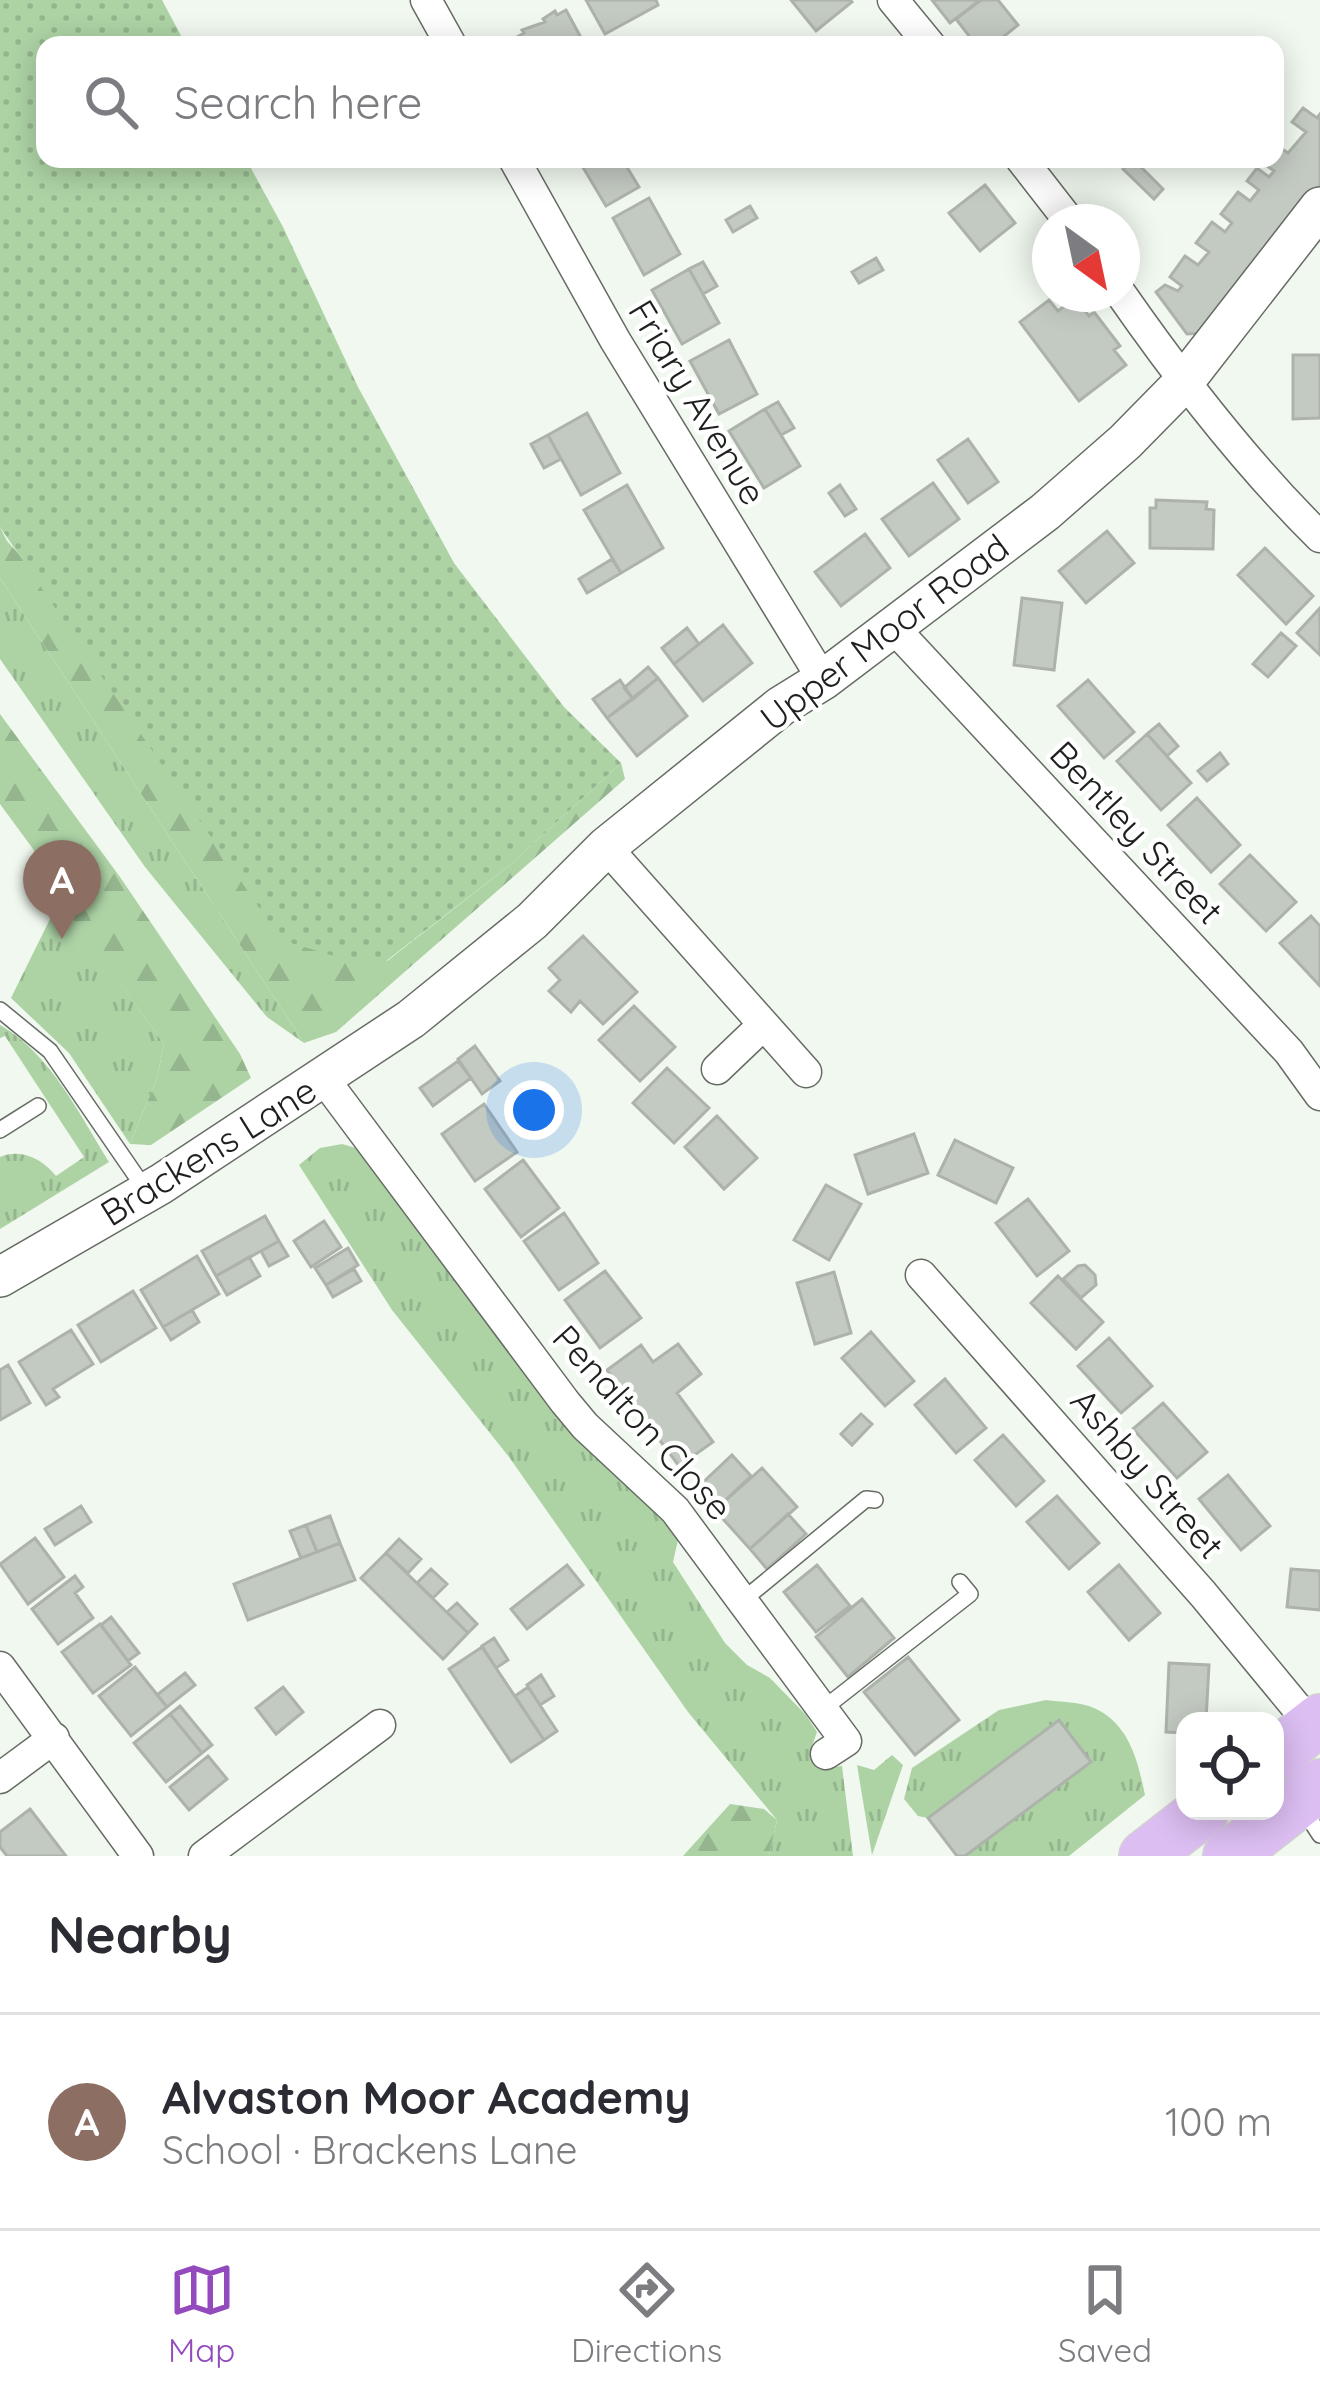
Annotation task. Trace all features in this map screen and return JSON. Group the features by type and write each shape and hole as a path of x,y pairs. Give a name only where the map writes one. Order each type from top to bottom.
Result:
{"highway":[{"path":"1229,1856 1313,1807"},
{"path":"1145,1856 1191,1820"}],"street":[{"path":"426,0 446,36"},
{"path":"893,0 923,36"},
{"name":"Friary Avenue","path":"519,168 649,397 823,680"},
{"path":"1028,168 1056,204"},
{"name":"Upper Moor Road","path":"412,1019 532,921 606,847 781,706 823,680 1045,512 1125,442 1183,383 1320,207"},
{"path":"1134,312 1183,383 1320,537"},
{"name":"Bentley Street","path":"892,626 1289,1052 1320,1095"},
{"path":"606,847 806,1072"},
{"name":"Brackens Lane","path":"0,1277 146,1192 412,1019"},
{"path":"717,1069 764,1024"},
{"name":"Penalton Close","path":"324,1079 575,1414 675,1510 742,1600 846,1741 826,1754"},
{"name":"Ashby Street","path":"921,1275 1203,1594 1302,1734"},
{"path":"0,1666 138,1856"},
{"path":"204,1856 380,1725"},
{"path":"0,1778 54,1738"}],"lane":[{"path":"0,1010 50,1051 146,1192"},
{"path":"0,1130 38,1106"},
{"path":"742,1600 866,1499 875,1500"},
{"path":"823,1709 970,1594 961,1582"}],"green space":[{"path":"0,0 162,0 181,36 36,36 36,168 251,168 358,387 454,563 564,707 621,763 510,865 386,961 357,963 281,940 0,527"},
{"path":"0,527 7,541 387,961 510,865 621,763 625,779 336,1032 304,1043 0,578"},
{"path":"0,578 304,1043 267,1017 145,867 0,659"},
{"path":"0,714 120,877 240,1054 251,1078 151,1145 130,1144 157,1078 164,1044 65,908 55,879 0,804"},
{"path":"65,907 164,1044 157,1078 130,1144 69,1053 11,998 53,913"},
{"path":"0,1025 49,1068 109,1162 0,1229 0,1157 31,1157 56,1176 84,1157 5,1036 0,1038"},
{"path":"342,1144 356,1148 570,1432 649,1504 678,1540 673,1562 725,1643 747,1665 770,1678 806,1715 817,1732 812,1746 826,1768 842,1766 853,1856 769,1856 777,1820 688,1712 509,1457 392,1310 299,1165 320,1148"},
{"path":"1046,1700 1089,1706 1116,1724 1135,1757 1145,1795 1069,1856 965,1856 1090,1762 928,1818 918,1816 904,1799 912,1768 999,1710"},
{"path":"892,1755 903,1765 872,1855 857,1765 874,1770"},
{"path":"730,1804 764,1809 777,1820 769,1856 683,1856"}],"building":[{"path":"586,0 656,0 658,5 605,34"},
{"path":"791,0 850,0 852,2 816,31"},
{"path":"932,0 980,0 950,23"},
{"path":"981,0 998,0 1018,25 1004,36 969,36 956,19"},
{"path":"566,10 580,36 519,36 555,11 557,15"},
{"path":"1303,108 1317,118 1320,114 1320,190 1203,333 1187,334 1156,292 1165,285 1178,291 1182,286 1170,277 1185,256 1198,265 1209,252 1196,243 1212,222 1225,232 1232,223 1221,214 1238,192 1250,201 1259,190 1247,181 1257,168 1269,177 1274,171 1270,168 1284,168 1284,150 1288,153 1306,132 1292,122"},
{"path":"583,168 627,168 639,187 606,206"},
{"path":"1142,168 1163,189 1154,199 1123,169"},
{"path":"985,185 1015,223 980,251 949,213"},
{"path":"649,198 680,254 644,275 613,218"},
{"path":"750,206 757,218 733,232 726,220"},
{"path":"876,258 883,270 859,283 852,272"},
{"path":"703,262 717,286 703,294 689,269"},
{"path":"689,269 719,323 682,344 652,290"},
{"path":"1033,312 1086,312 1089,316 1094,312 1120,346 1114,350 1126,365 1079,401 1020,322"},
{"path":"729,340 757,394 719,414 690,361"},
{"path":"1293,355 1320,355 1320,418 1293,419"},
{"path":"778,402 794,428 781,435 765,409"},
{"path":"765,409 800,466 764,488 729,431"},
{"path":"587,413 620,473 581,495 548,435"},
{"path":"548,435 561,459 544,468 531,444"},
{"path":"968,439 998,482 968,503 938,460"},
{"path":"933,483 959,519 909,556 882,519"},
{"path":"627,485 663,548 621,573 584,510"},
{"path":"840,485 856,509 845,516 829,493"},
{"path":"1156,500 1207,502 1206,509 1214,510 1213,549 1150,548 1150,508 1156,508"},
{"path":"1107,531 1134,563 1086,603 1059,571"},
{"path":"865,534 890,568 841,606 815,572"},
{"path":"1265,548 1313,596 1286,624 1238,575"},
{"path":"612,559 621,573 587,593 579,579"},
{"path":"1022,598 1062,603 1054,670 1014,665"},
{"path":"1320,608 1320,655 1297,633"},
{"path":"723,625 752,663 703,701 674,664"},
{"path":"687,628 699,644 674,664 662,648"},
{"path":"1281,633 1296,646 1268,677 1253,664"},
{"path":"648,667 658,678 633,699 624,688"},
{"path":"658,678 687,716 637,756 607,718"},
{"path":"620,680 633,699 607,718 593,699"},
{"path":"1088,680 1134,732 1104,758 1058,706"},
{"path":"1159,724 1178,746 1167,756 1147,734"},
{"path":"1147,734 1191,783 1161,810 1117,761"},
{"path":"1220,753 1228,764 1207,781 1198,771"},
{"path":"1197,798 1240,845 1211,872 1168,825"},
{"path":"1250,855 1296,902 1266,931 1220,884"},
{"path":"1311,916 1320,926 1320,986 1280,943"},
{"path":"583,936 637,992 603,1024 580,1001 571,1012 549,991 560,980 549,968"},
{"path":"634,1006 675,1047 640,1081 599,1040"},
{"path":"475,1046 500,1081 482,1094 458,1059"},
{"path":"458,1061 471,1078 433,1106 420,1088"},
{"path":"667,1068 709,1108 674,1143 633,1103"},
{"path":"484,1104 517,1152 475,1181 442,1134"},
{"path":"717,1116 757,1158 724,1189 685,1147"},
{"path":"914,1134 928,1173 868,1194 855,1155"},
{"path":"955,1140 1013,1168 996,1203 938,1175"},
{"path":"523,1160 559,1208 521,1237 485,1189"},
{"path":"826,1185 861,1204 829,1260 794,1240"},
{"path":"1028,1199 1069,1251 1037,1276 996,1223"},
{"path":"564,1213 598,1263 559,1290 524,1241"},
{"path":"265,1216 279,1241 216,1276 202,1251"},
{"path":"324,1221 341,1247 311,1267 294,1241"},
{"path":"279,1241 288,1256 269,1266 261,1251"},
{"path":"348,1248 358,1265 326,1285 315,1268"},
{"path":"197,1256 219,1294 163,1327 141,1290"},
{"path":"249,1257 260,1276 227,1295 216,1276"},
{"path":"1085,1265 1095,1275 1096,1285 1081,1298 1063,1279"},
{"path":"354,1269 361,1281 333,1297 326,1285"},
{"path":"605,1271 641,1318 600,1348 565,1300"},
{"path":"834,1272 851,1333 815,1344 797,1283"},
{"path":"1058,1276 1103,1322 1076,1349 1031,1303"},
{"path":"133,1291 156,1328 101,1362 78,1325"},
{"path":"192,1310 199,1322 171,1340 163,1327"},
{"path":"71,1330 93,1364 53,1389 59,1397 46,1405 19,1362"},
{"path":"871,1332 914,1381 885,1406 842,1358"},
{"path":"1109,1338 1152,1386 1121,1413 1078,1366"},
{"path":"678,1344 701,1374 677,1393 713,1442 679,1466 607,1370 641,1345 653,1362"},
{"path":"8,1365 30,1403 0,1420 0,1370"},
{"path":"945,1379 986,1428 956,1453 915,1405"},
{"path":"1163,1403 1207,1452 1177,1478 1133,1429"},
{"path":"861,1414 872,1424 852,1445 841,1434"},
{"path":"1003,1435 1044,1481 1016,1506 975,1460"},
{"path":"732,1455 751,1476 715,1510 696,1489"},
{"path":"762,1468 797,1507 750,1549 715,1510"},
{"path":"1228,1475 1270,1526 1241,1550 1199,1499"},
{"path":"1057,1496 1099,1543 1069,1569 1027,1522"},
{"path":"81,1506 91,1522 55,1545 45,1529"},
{"path":"788,1514 806,1534 767,1569 750,1549"},
{"path":"330,1516 340,1543 317,1552 306,1525"},
{"path":"306,1525 317,1552 301,1558 290,1531"},
{"path":"35,1538 64,1577 28,1604 0,1564"},
{"path":"399,1539 421,1559 408,1573 386,1553"},
{"path":"340,1543 355,1580 248,1620 234,1584"},
{"path":"386,1553 468,1633 443,1659 361,1578"},
{"path":"567,1565 583,1585 527,1629 511,1609"},
{"path":"817,1565 850,1606 816,1632 784,1592"},
{"path":"1119,1565 1160,1613 1129,1640 1088,1592"},
{"path":"431,1569 447,1584 433,1598 417,1583"},
{"path":"1291,1569 1320,1571 1320,1610 1287,1607"},
{"path":"75,1576 83,1587 75,1593 93,1618 58,1644 32,1609"},
{"path":"862,1599 894,1638 848,1677 816,1637"},
{"path":"457,1603 477,1624 468,1633 447,1612"},
{"path":"111,1617 139,1653 128,1661 101,1625"},
{"path":"100,1624 131,1665 93,1693 62,1652"},
{"path":"494,1638 508,1660 496,1668 482,1646"},
{"path":"482,1647 544,1740 511,1762 449,1669"},
{"path":"908,1657 959,1720 915,1755 864,1692"},
{"path":"1169,1663 1209,1665 1206,1712 1176,1712 1176,1733 1166,1732"},
{"path":"135,1667 167,1707 131,1736 99,1696"},
{"path":"185,1673 195,1685 167,1707 157,1695"},
{"path":"541,1675 554,1696 540,1705 527,1685"},
{"path":"283,1687 303,1712 276,1734 256,1708"},
{"path":"528,1687 557,1731 544,1740 515,1696"},
{"path":"180,1706 212,1745 202,1753 170,1714"},
{"path":"170,1714 202,1753 166,1782 134,1743"},
{"path":"1059,1720 1091,1762 965,1856 957,1856 928,1818"},
{"path":"208,1756 227,1779 189,1810 170,1787"},
{"path":"30,1809 66,1856 7,1856 0,1847 0,1832"}],"place":[{"name":"Alvaston Moor Academy","path":"62,939"}]}
